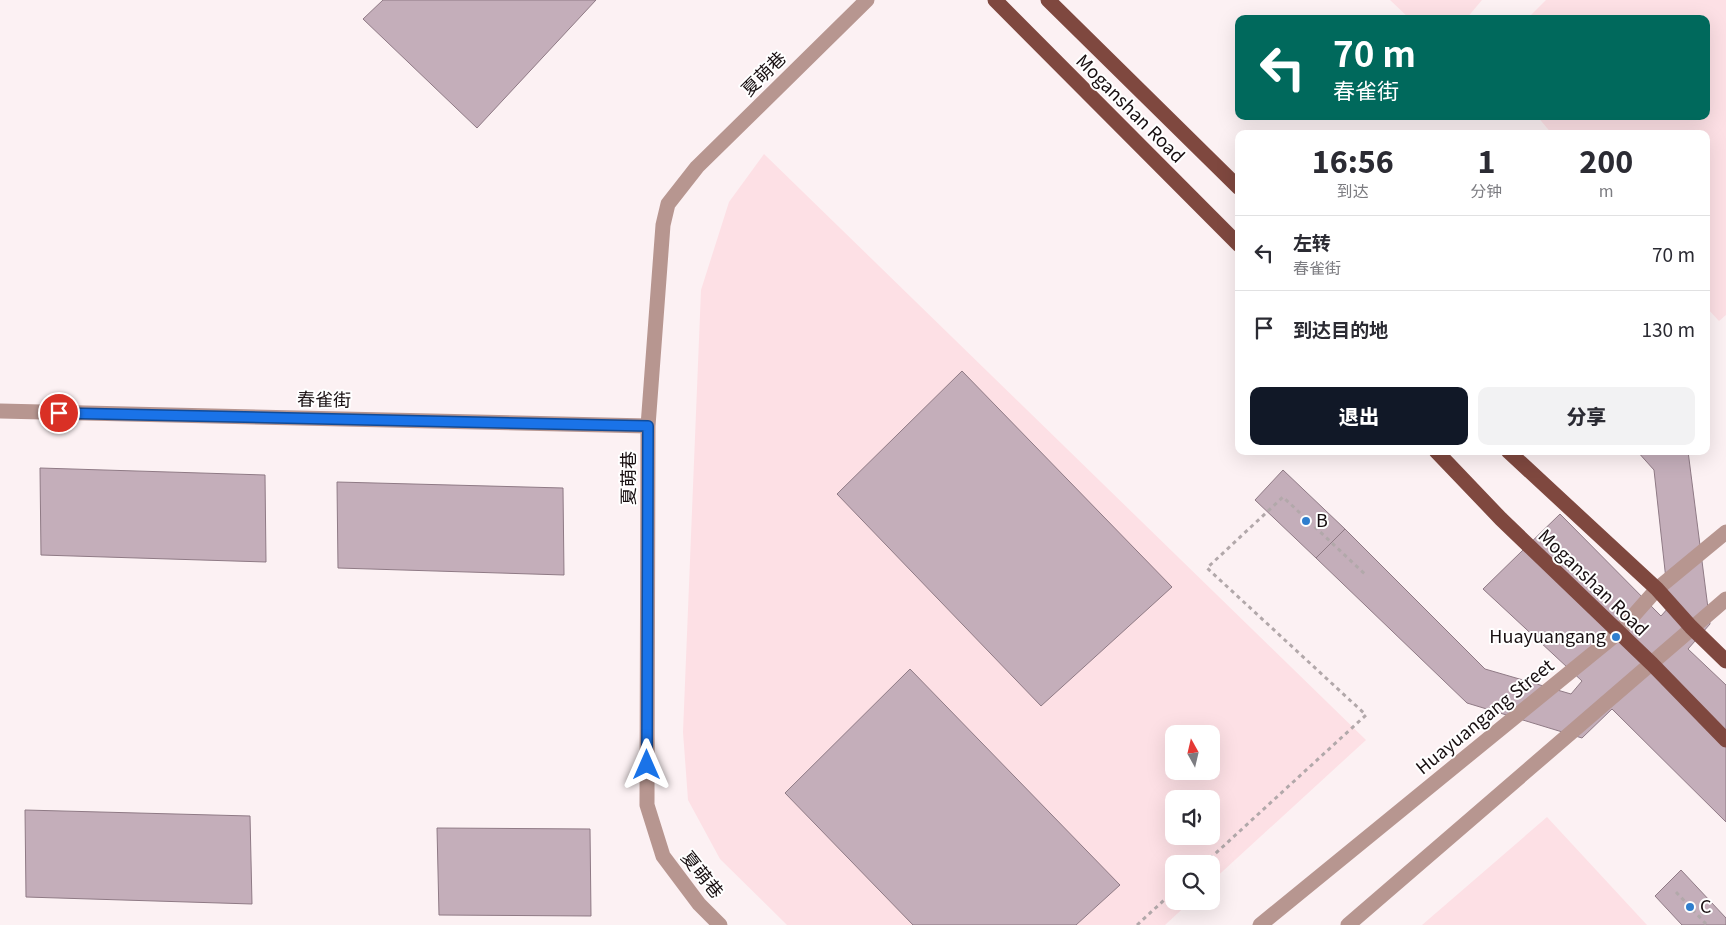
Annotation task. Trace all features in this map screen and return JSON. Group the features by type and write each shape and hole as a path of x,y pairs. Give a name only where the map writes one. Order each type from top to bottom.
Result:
{"main road":[{"name":"Moganshan Road","path":"995,0 1235,241"},
{"name":"Moganshan Road","path":"1048,0 1235,184"},
{"name":"Moganshan Road","path":"1440,455 1501,519 1652,664 1726,740"},
{"path":"1512,455 1657,589 1691,627 1726,661"}],"street":[{"name":"夏萌巷","path":"720,925 699,904 663,856 647,805 648,426 662,225 668,204 697,167 866,0"},
{"name":"春雀街","path":"0,411 648,426"},
{"name":"Huayuangang Street","path":"1260,925 1618,633 1657,589 1726,532"},
{"path":"1348,925 1652,664 1691,627 1726,599"}],"path":[{"path":"1214,855 1366,715 1207,568 1283,496 1367,576"},
{"path":"1676,892 1706,925"},
{"path":"1137,925 1165,899"}],"shaded area":[{"path":"1390,0 1482,0 1469,15 1406,15"},
{"path":"1546,0 1726,0 1726,315 1719,321 1710,311 1710,130 1549,130 1540,120 1710,120 1710,15 1531,15"},
{"path":"764,154 1366,740 1220,874 1220,855 1165,855 1165,910 1181,910 1165,925 787,925 720,859 688,800 683,732 701,290 729,202"},
{"path":"1547,817 1647,925 1422,925"}],"building":[{"path":"383,0 596,0 477,128 363,19"},
{"path":"962,371 1172,587 1041,706 837,494"},
{"name":"Huayuangang","path":"1641,455 1689,455 1710,624 1688,649 1726,685 1726,822 1612,709 1582,738 1467,703 1316,558 1345,529 1485,669 1571,694 1582,681 1483,589 1560,514 1661,616 1669,607 1654,470"},
{"path":"40,468 265,475 266,562 41,555"},
{"name":"B","path":"1283,470 1345,529 1316,558 1255,500"},
{"path":"337,482 563,488 564,575 338,568"},
{"path":"910,669 1120,885 1076,925 913,925 785,793"},
{"path":"25,810 250,816 252,904 26,897"},
{"path":"437,828 590,829 591,916 439,915"},
{"name":"C","path":"1681,870 1726,918 1726,925 1682,925 1655,896"}],"place":[{"name":"B","path":"1306,521"},
{"name":"Huayuangang","path":"1616,637"},
{"name":"C","path":"1690,907"}],"route":[{"path":"59,413 648,426 647,765"}]}
